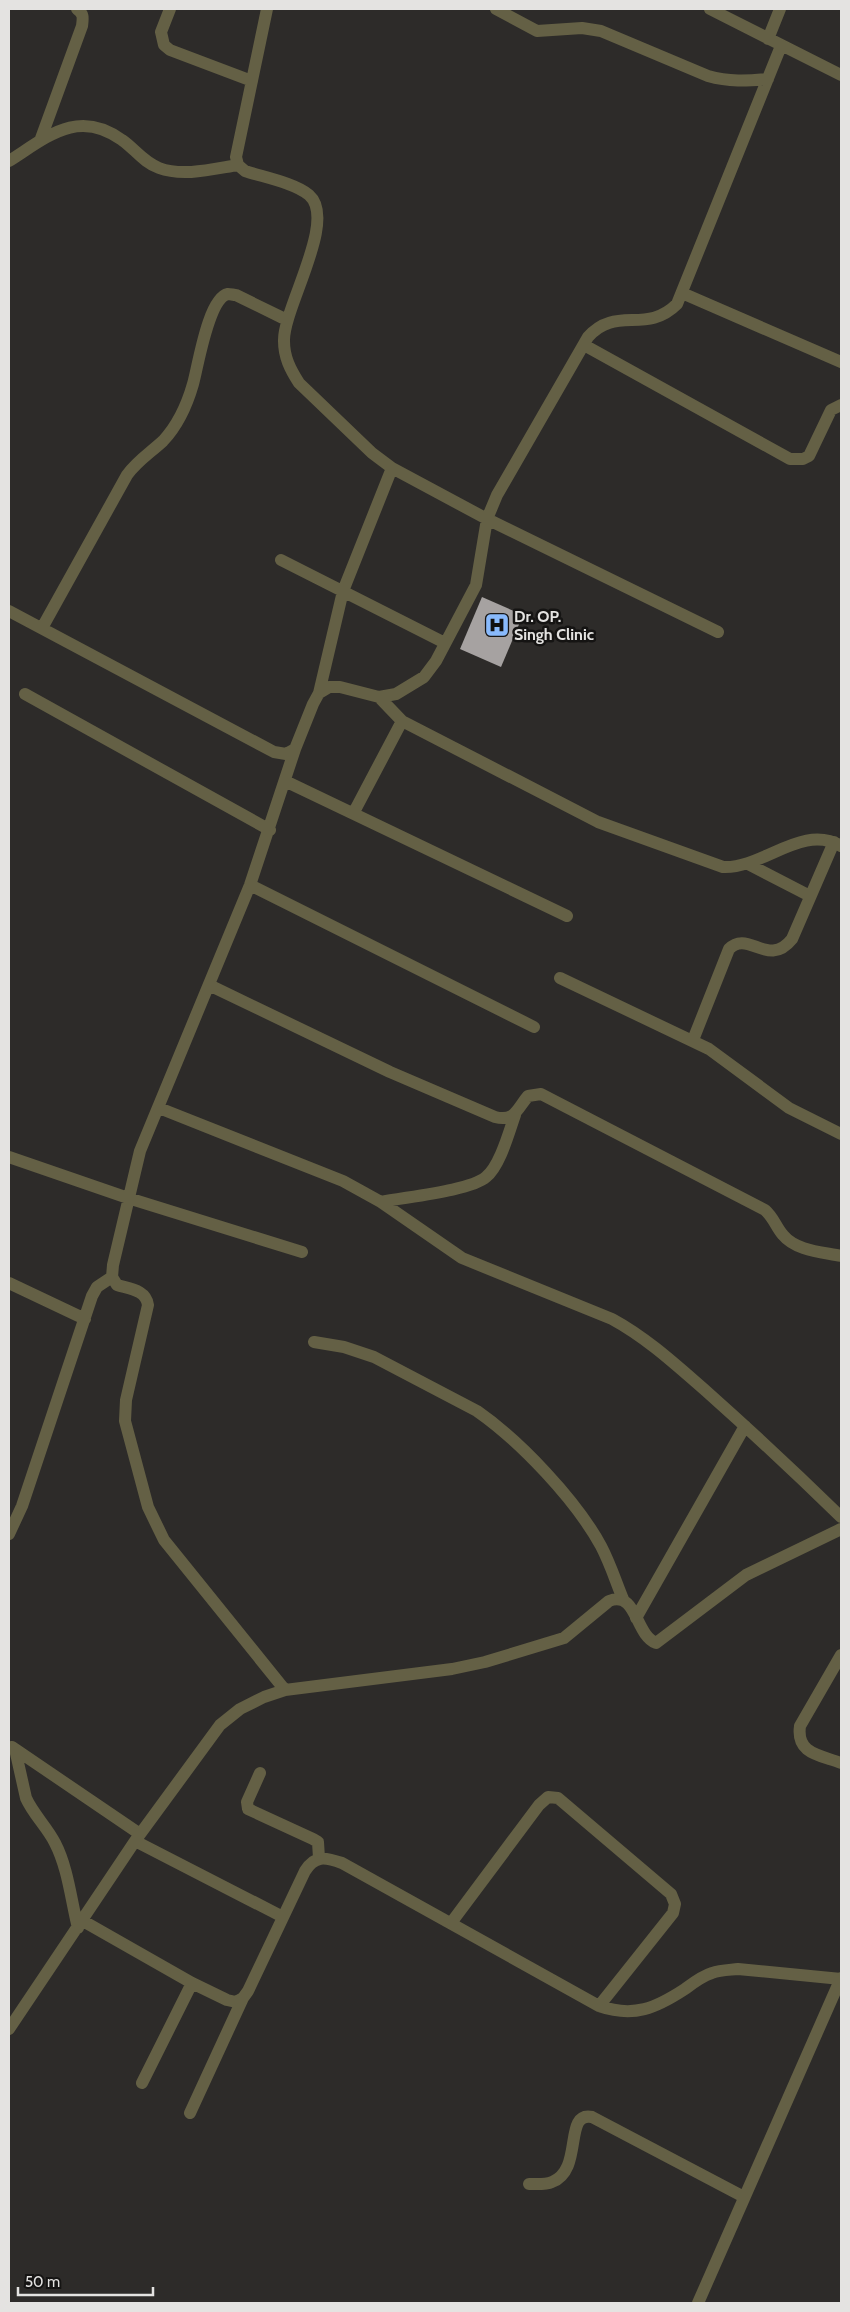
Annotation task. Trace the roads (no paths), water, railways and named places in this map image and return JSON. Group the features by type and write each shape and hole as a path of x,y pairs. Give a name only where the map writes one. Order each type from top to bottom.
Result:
{"street":[{"path":"40,141 82,26 83,18 81,12 76,9"},
{"path":"170,9 161,32 164,45 170,50 252,81"},
{"path":"267,9 236,157 238,165 245,171 301,190 311,196 316,206 312,255 287,320 284,339 285,356 299,383 372,452 392,468 487,519 718,632"},
{"path":"496,9 538,31 582,28 601,31 708,76 741,82 768,79"},
{"path":"710,9 841,75"},
{"path":"768,39 780,9"},
{"path":"319,693 329,687 340,687 380,697 396,694 424,676 445,644 476,585 487,519 497,495 584,345 597,326 608,322 654,319 668,313 677,304 782,46"},
{"path":"9,161 40,141 67,127 88,126 115,135 147,162 160,168 186,172 238,165"},
{"path":"682,292 841,362"},
{"path":"42,628 127,475 141,458 163,441 179,419 193,383 208,323 222,298 228,294 236,295 287,320"},
{"path":"584,345 790,459 803,460 809,456 831,410 841,405"},
{"path":"285,1690 164,1540 148,1507 125,1421 126,1400 148,1305 147,1298 141,1292 117,1285 112,1277 128,1198 140,1151 250,885 270,830 295,749 319,693 343,591 392,468"},
{"path":"281,560 445,644"},
{"path":"9,611 274,752 286,754 295,749"},
{"path":"25,694 270,830"},
{"path":"380,697 402,721 598,822 723,867 734,868 748,864 802,842 819,839 838,844 810,896 792,939 786,947 778,951 768,951 741,942 734,943 729,949 694,1040"},
{"path":"354,812 402,721"},
{"path":"285,781 354,812 567,916"},
{"path":"748,864 810,896"},
{"path":"250,885 534,1027"},
{"path":"560,978 694,1040 722,1057 789,1108 841,1134"},
{"path":"210,984 390,1072 495,1117 509,1118 515,1115"},
{"path":"381,1202 461,1187 486,1178 495,1167 515,1115 528,1096 534,1093 548,1097 765,1210 772,1216 782,1234 795,1244 841,1256"},
{"path":"158,1108 343,1181 381,1202 462,1258 612,1319 632,1330 651,1343 745,1426 841,1517"},
{"path":"9,1157 128,1198 302,1252"},
{"path":"9,1534 22,1506 97,1287 112,1277"},
{"path":"9,1284 85,1318"},
{"path":"314,1342 344,1347 374,1357 477,1411 492,1422 538,1466 588,1525 602,1548 623,1600"},
{"path":"636,1618 745,1426"},
{"path":"9,2028 137,1837 220,1725 240,1709 264,1696 285,1690 452,1669 486,1662 564,1638 609,1601 616,1599 630,1604 649,1640 656,1642 756,1569 841,1529"},
{"path":"841,1655 800,1726 799,1736 802,1745 809,1752 841,1764"},
{"path":"12,1747 137,1837 283,1917"},
{"path":"12,1747 23,1791 29,1805 47,1829 60,1855 80,1924 227,2000 236,2002 243,1998"},
{"path":"260,1773 247,1802 248,1809 313,1838 318,1842 319,1858"},
{"path":"451,1923 539,1805 548,1797 558,1798 671,1894 675,1904 673,1913 599,2006"},
{"path":"190,2113 304,1871 310,1863 319,1858 328,1858 342,1863 599,2006 622,2012 650,2008 666,2001 701,1978 722,1970 738,1969 841,1978 698,2303"},
{"path":"142,2082 192,1983"},
{"path":"529,2184 552,2182 568,2170 576,2125 579,2118 584,2116 592,2117 744,2197"}],"place":[{"name":"Dr. OP. Singh Clinic","path":"497,625"}]}
